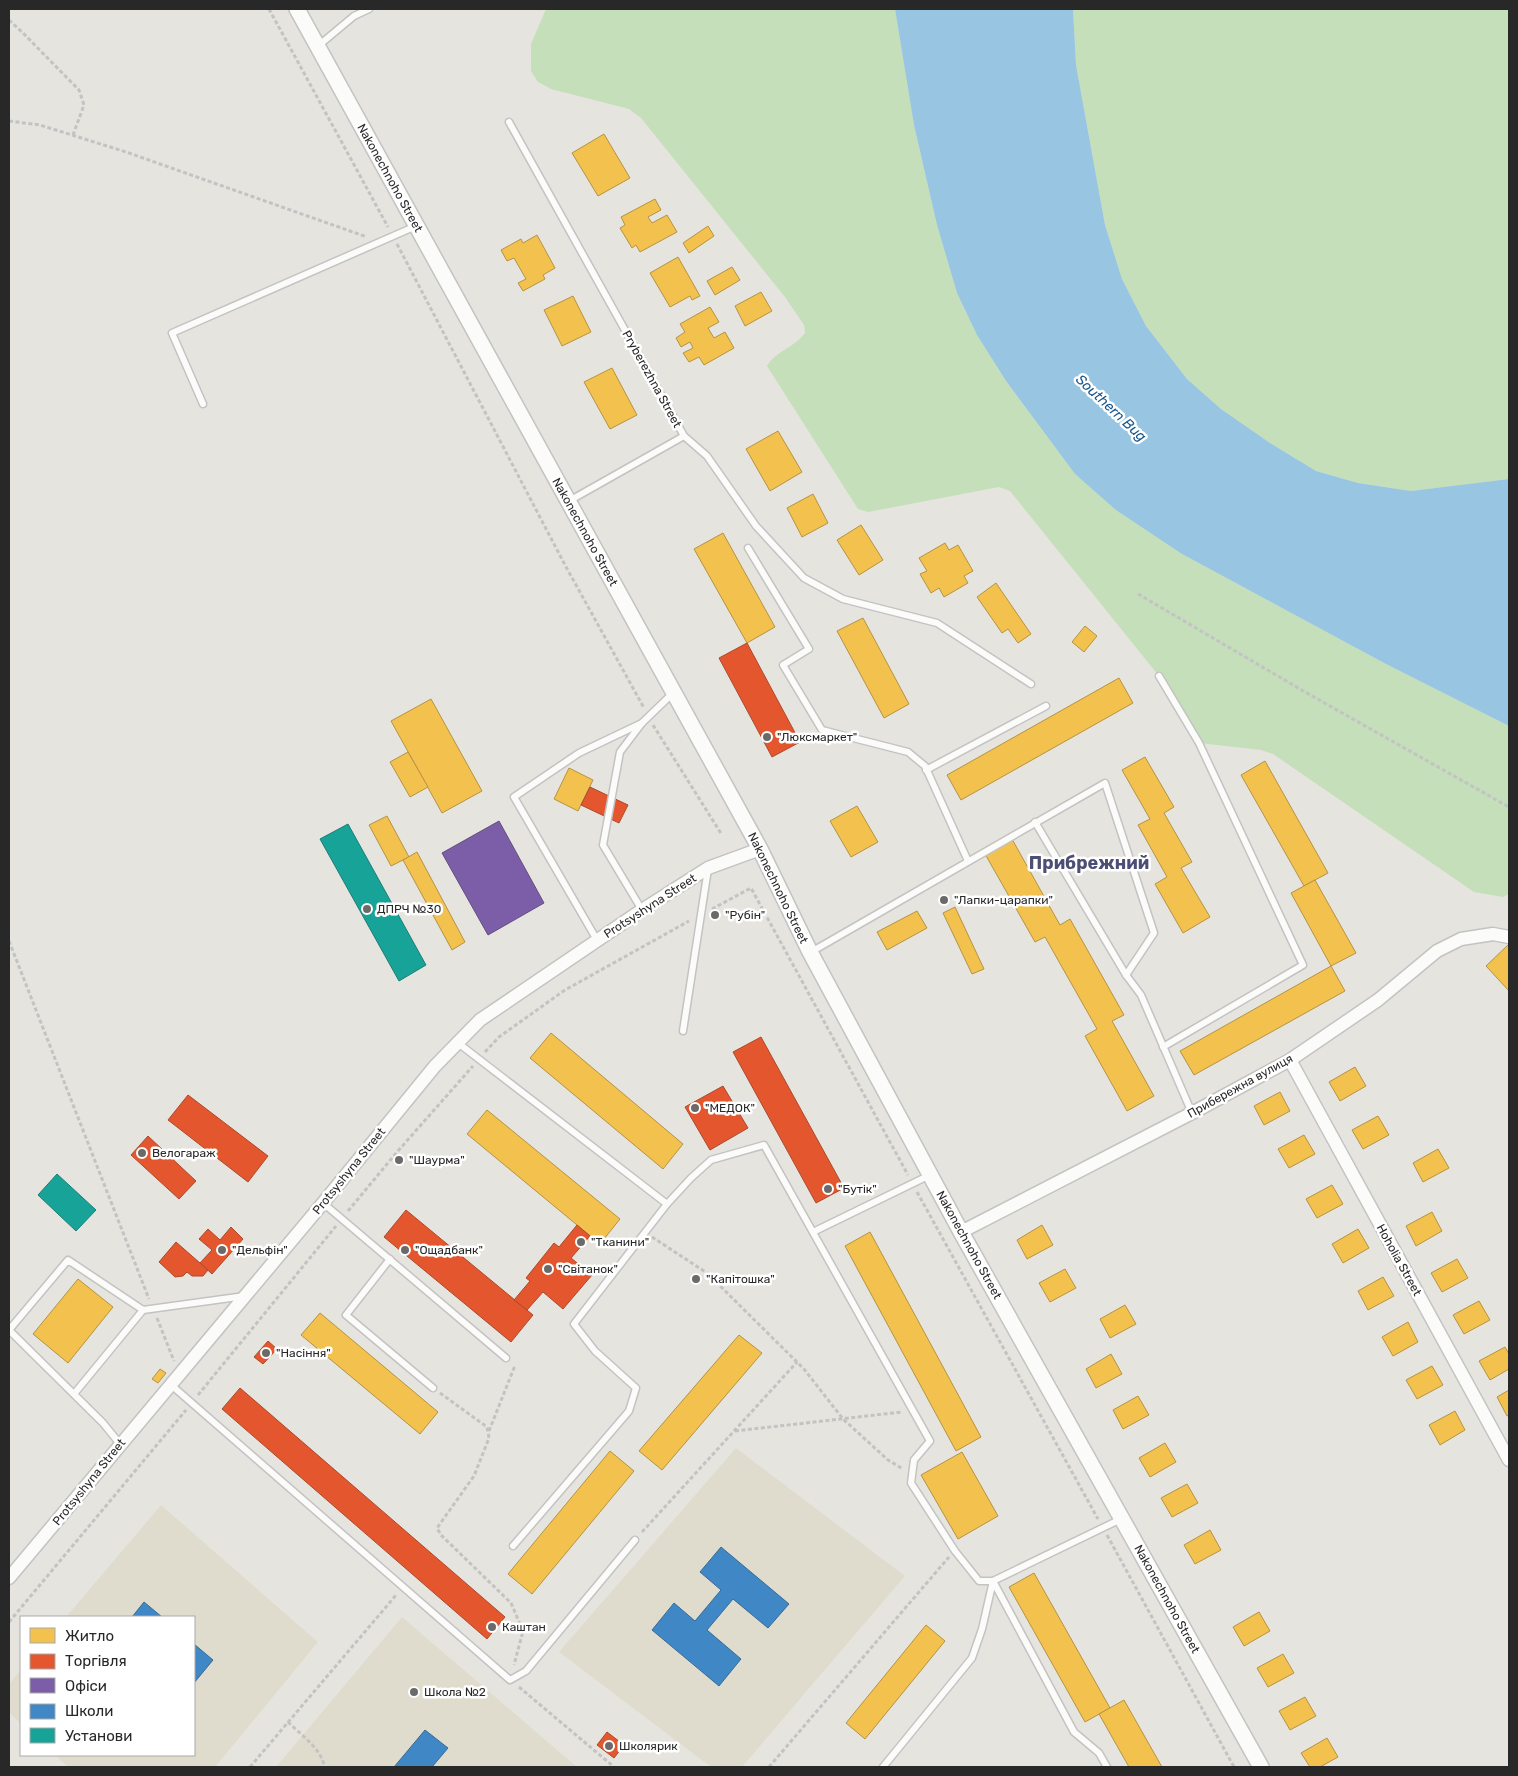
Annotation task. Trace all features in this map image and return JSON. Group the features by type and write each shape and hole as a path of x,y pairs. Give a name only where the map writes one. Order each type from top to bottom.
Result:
{"street":[{"name":"Nakonechnoho Street","path":"297,9 760,848 810,952 961,1232 1261,1767"},
{"name":"Protsyshyna Street","path":"9,1578 170,1384 246,1296 435,1066 480,1020 642,910 708,868 760,848"},
{"name":"Прибережна вулиця","path":"961,1232 1192,1113 1290,1060 1378,1000 1437,951 1461,939 1494,934 1509,937"},
{"name":"Hoholia Street","path":"1290,1060 1509,1460"}],"lane":[{"path":"318,46 354,16 369,9"},
{"name":"Pryberezhna Street","path":"509,122 684,436 707,456 756,526 804,578 842,598 937,624 1031,684"},
{"path":"203,404 172,334 416,226"},
{"path":"568,502 684,436"},
{"path":"748,548 809,649 783,665 822,730 908,752 925,766 968,861"},
{"path":"1159,676 1199,743 1302,965 1163,1047"},
{"path":"642,910 604,845 620,752 648,716 674,692"},
{"path":"926,770 1046,706"},
{"path":"597,940 514,797 579,753 642,723"},
{"path":"810,952 1105,782 1154,933 1126,975"},
{"path":"1035,822 1126,975 1140,995 1192,1113"},
{"path":"683,1032 708,868"},
{"path":"458,1043 667,1204"},
{"path":"513,1546 629,1411 636,1388 595,1351 574,1324 667,1204 691,1178 711,1160 764,1145 930,1441 914,1460 911,1483 955,1551 979,1581 993,1581 1122,1519"},
{"path":"813,1232 930,1175"},
{"path":"323,1203 506,1358"},
{"path":"120,1444 103,1422 9,1330 68,1260 143,1310"},
{"path":"390,1260 346,1315 433,1388"},
{"path":"74,1394 143,1310 246,1296"},
{"path":"170,1384 510,1680 526,1671 635,1540"},
{"path":"883,1767 972,1658 982,1629 993,1581"},
{"path":"993,1581 1074,1732 1099,1753 1107,1767"}],"path":[{"path":"269,9 393,236 565,565 661,740 722,834"},
{"path":"9,20 79,90 84,105 73,136"},
{"path":"9,121 40,125 135,155 380,242"},
{"path":"1138,594 1305,692 1509,807"},
{"path":"9,1622 192,1403 397,1152 499,1036 565,990 750,888 1234,1767"},
{"path":"9,941 152,1308 180,1374"},
{"path":"645,1233 707,1273 797,1362 842,1419 888,1460 912,1474"},
{"path":"488,1432 514,1368 506,1358"},
{"path":"635,1540 797,1362"},
{"path":"433,1388 488,1427 489,1438 474,1476 437,1528 511,1603 523,1631 510,1680 614,1767"},
{"path":"734,1431 914,1411"},
{"path":"769,1767 955,1551"},
{"path":"250,1767 403,1588"},
{"path":"288,1722 318,1752 324,1760 324,1767"}],"shaded area":[{"path":"736,1448 905,1576 742,1767 711,1767 559,1652"},
{"path":"161,1505 318,1642 215,1767 68,1767 56,1756 195,1756 195,1616 67,1616"},
{"name":"Школа №2","path":"402,1617 577,1767 276,1767"},
{"path":"20,1671 20,1723 9,1712 9,1684"}],"green space":[{"path":"546,9 895,9 914,125 937,225 957,293 977,335 1006,381 1075,474 1117,510 1182,554 1386,664 1509,726 1509,894 1503,897 1474,892 1273,754 1261,750 1199,743 1159,676 1010,491 999,487 868,512 858,509 767,366 775,356 801,338 805,333 804,325 785,297 641,118 629,109 551,89 538,82 531,71 531,44"},
{"path":"1073,9 1509,9 1509,479 1411,491 1358,483 1316,471 1270,443 1221,409 1187,379 1146,326 1122,279 1105,225 1076,65"}],"water":[{"name":"Southern Bug","path":"895,9 1073,9 1076,65 1105,225 1122,279 1146,326 1187,379 1221,409 1270,443 1316,471 1358,483 1411,491 1509,479 1509,726 1386,664 1182,554 1116,510 1075,474 1006,381 977,335 957,293 937,225 914,125"}],"building: Житло":[{"path":"604,134 630,178 598,196 572,153"},
{"path":"655,199 661,210 648,217 652,223 667,215 677,232 640,252 636,245 632,248 620,228 625,225 621,217"},
{"path":"708,226 714,236 689,253 683,243"},
{"path":"537,235 555,268 543,275 545,279 523,291 518,283 526,279 514,258 507,261 501,250 521,239 523,243"},
{"path":"678,257 700,296 692,300 690,296 670,307 650,273"},
{"path":"732,267 740,280 715,295 707,281"},
{"path":"761,292 772,311 745,326 735,306"},
{"path":"573,296 591,332 562,346 544,310"},
{"path":"710,307 719,322 708,328 714,338 725,332 734,348 704,365 699,357 689,362 683,353 693,348 690,342 681,347 676,338 685,332 680,324"},
{"path":"612,368 637,415 610,429 584,382"},
{"path":"778,431 802,472 770,491 746,449"},
{"path":"813,494 828,523 802,537 787,508"},
{"path":"861,525 883,560 859,575 837,540"},
{"path":"723,533 775,627 747,643 694,549"},
{"path":"945,543 949,550 958,545 973,571 964,576 968,583 944,597 939,588 931,593 920,574 927,571 919,558"},
{"path":"996,583 1031,634 1018,643 1008,629 1002,633 977,597"},
{"path":"863,618 909,704 884,718 837,631"},
{"path":"1085,626 1097,636 1084,652 1072,642"},
{"path":"1119,678 1133,703 961,800 947,775"},
{"path":"431,699 482,791 442,813 391,721"},
{"path":"408,752 428,787 410,797 390,762"},
{"path":"1145,757 1174,807 1164,813 1192,862 1181,868 1210,917 1183,933 1155,884 1167,877 1138,825 1150,819 1122,770"},
{"path":"1265,761 1328,873 1304,886 1241,775"},
{"path":"569,768 593,780 578,811 554,799"},
{"path":"857,806 878,842 851,857 830,821"},
{"path":"387,816 409,857 391,866 369,825"},
{"path":"1012,839 1060,925 1070,919 1124,1015 1112,1021 1154,1096 1127,1111 1085,1036 1097,1029 1045,937 1035,942 985,854"},
{"path":"417,852 465,942 452,950 403,860"},
{"path":"1315,880 1356,953 1331,966 1291,893"},
{"path":"955,907 984,969 972,974 943,913"},
{"path":"917,911 927,928 887,950 877,932"},
{"path":"1509,944 1509,991 1486,966"},
{"path":"1331,966 1345,991 1194,1075 1180,1051"},
{"path":"551,1033 683,1144 663,1169 530,1058"},
{"path":"1355,1067 1366,1086 1340,1101 1329,1082"},
{"path":"1280,1092 1290,1111 1264,1125 1254,1106"},
{"path":"487,1110 620,1219 600,1244 467,1134"},
{"path":"1378,1116 1389,1135 1363,1149 1352,1130"},
{"path":"1304,1135 1315,1154 1289,1168 1278,1149"},
{"path":"1438,1149 1449,1168 1423,1182 1413,1163"},
{"path":"1332,1185 1343,1204 1317,1218 1306,1199"},
{"path":"1432,1212 1442,1231 1416,1246 1406,1226"},
{"path":"1042,1225 1053,1245 1027,1259 1017,1240"},
{"path":"1358,1229 1369,1248 1343,1263 1332,1244"},
{"path":"870,1232 981,1437 956,1451 845,1246"},
{"path":"1457,1259 1468,1278 1442,1292 1431,1273"},
{"path":"1065,1269 1076,1288 1050,1302 1039,1283"},
{"path":"1383,1277 1394,1296 1368,1310 1358,1291"},
{"path":"78,1279 113,1307 68,1363 33,1334"},
{"path":"1479,1301 1490,1320 1464,1334 1453,1315"},
{"path":"1125,1305 1136,1324 1110,1338 1100,1319"},
{"path":"320,1313 438,1412 420,1434 301,1335"},
{"path":"1408,1322 1418,1342 1393,1356 1382,1337"},
{"path":"739,1335 762,1353 662,1470 639,1451"},
{"path":"1505,1347 1509,1354 1509,1369 1490,1380 1479,1361"},
{"path":"1111,1354 1122,1374 1096,1388 1086,1369"},
{"path":"1432,1366 1443,1385 1417,1399 1406,1380"},
{"path":"160,1369 166,1373 158,1383 152,1379"},
{"path":"1509,1390 1509,1415 1507,1416 1497,1397"},
{"path":"1138,1396 1149,1415 1123,1429 1113,1410"},
{"path":"1455,1411 1465,1430 1440,1445 1429,1425"},
{"path":"1165,1443 1176,1462 1150,1477 1139,1458"},
{"path":"610,1451 634,1471 532,1594 508,1574"},
{"path":"962,1452 998,1516 958,1539 921,1475"},
{"path":"1187,1484 1198,1503 1172,1517 1161,1498"},
{"path":"1210,1530 1221,1550 1195,1564 1184,1545"},
{"path":"1034,1573 1110,1708 1085,1722 1009,1587"},
{"path":"1259,1612 1270,1631 1244,1646 1233,1627"},
{"path":"926,1625 945,1641 865,1739 846,1723"},
{"path":"1283,1654 1294,1673 1268,1687 1257,1668"},
{"path":"1305,1697 1316,1716 1290,1730 1279,1711"},
{"path":"1124,1700 1162,1767 1129,1767 1099,1714"},
{"path":"1327,1738 1338,1757 1320,1767 1310,1767 1301,1753"}],"building: Торгівля":[{"path":"747,643 800,742 772,757 719,658"},
{"path":"590,787 628,805 619,823 581,805"},
{"path":"761,1037 844,1188 816,1203 733,1052"},
{"path":"723,1086 748,1128 710,1150 685,1107"},
{"path":"188,1095 268,1156 248,1182 168,1120"},
{"path":"148,1136 196,1181 179,1199 131,1155"},
{"path":"406,1210 533,1315 511,1342 384,1237"},
{"path":"577,1225 590,1236 571,1258 592,1275 563,1309 543,1292 527,1310 514,1300 530,1281 526,1278 554,1243 559,1247"},
{"path":"231,1227 243,1239 212,1274 200,1263 212,1250 199,1239 208,1229 220,1240"},
{"path":"176,1242 208,1270 203,1276 192,1276 187,1272 183,1276 175,1277 159,1262"},
{"name":"\"Насіння\"","path":"268,1341 277,1349 263,1364 254,1357"},
{"path":"240,1388 505,1617 487,1639 222,1409"},
{"path":"607,1732 624,1745 614,1758 597,1745"}],"building: Офіси":[{"path":"499,821 544,903 488,935 442,853"}],"building: Школи":[{"path":"721,1547 789,1604 768,1628 733,1599 707,1630 741,1659 719,1686 652,1630 674,1603 695,1621 721,1590 700,1572"},
{"path":"144,1602 161,1616 133,1616"},
{"path":"195,1645 213,1660 195,1682"},
{"path":"425,1730 448,1748 432,1767 394,1767"}],"building: Установи":[{"path":"348,824 426,965 399,981 320,839"},
{"path":"57,1174 96,1210 76,1231 38,1195"}],"place":[{"name":"\"Люксмаркет\"","path":"767,737"},
{"name":"\"Лапки-царапки\"","path":"944,900"},
{"name":"ДПРЧ №30","path":"367,909"},
{"name":"\"Рубін\"","path":"715,915"},
{"name":"\"МЕДОК\"","path":"695,1108"},
{"name":"Велогараж","path":"142,1153"},
{"name":"\"Шаурма\"","path":"399,1160"},
{"name":"\"Бутік\"","path":"828,1189"},
{"name":"\"Тканини\"","path":"581,1242"},
{"name":"\"Дельфін\"","path":"222,1250"},
{"name":"\"Ощадбанк\"","path":"405,1250"},
{"name":"\"Світанок\"","path":"548,1269"},
{"name":"\"Капітошка\"","path":"696,1279"},
{"name":"\"Насіння\"","path":"266,1353"},
{"name":"Каштан","path":"492,1627"},
{"name":"Школа №2","path":"414,1692"},
{"name":"Школярик","path":"609,1746"}],"district":[{"name":"Прибрежний","path":"1089,863"}]}
